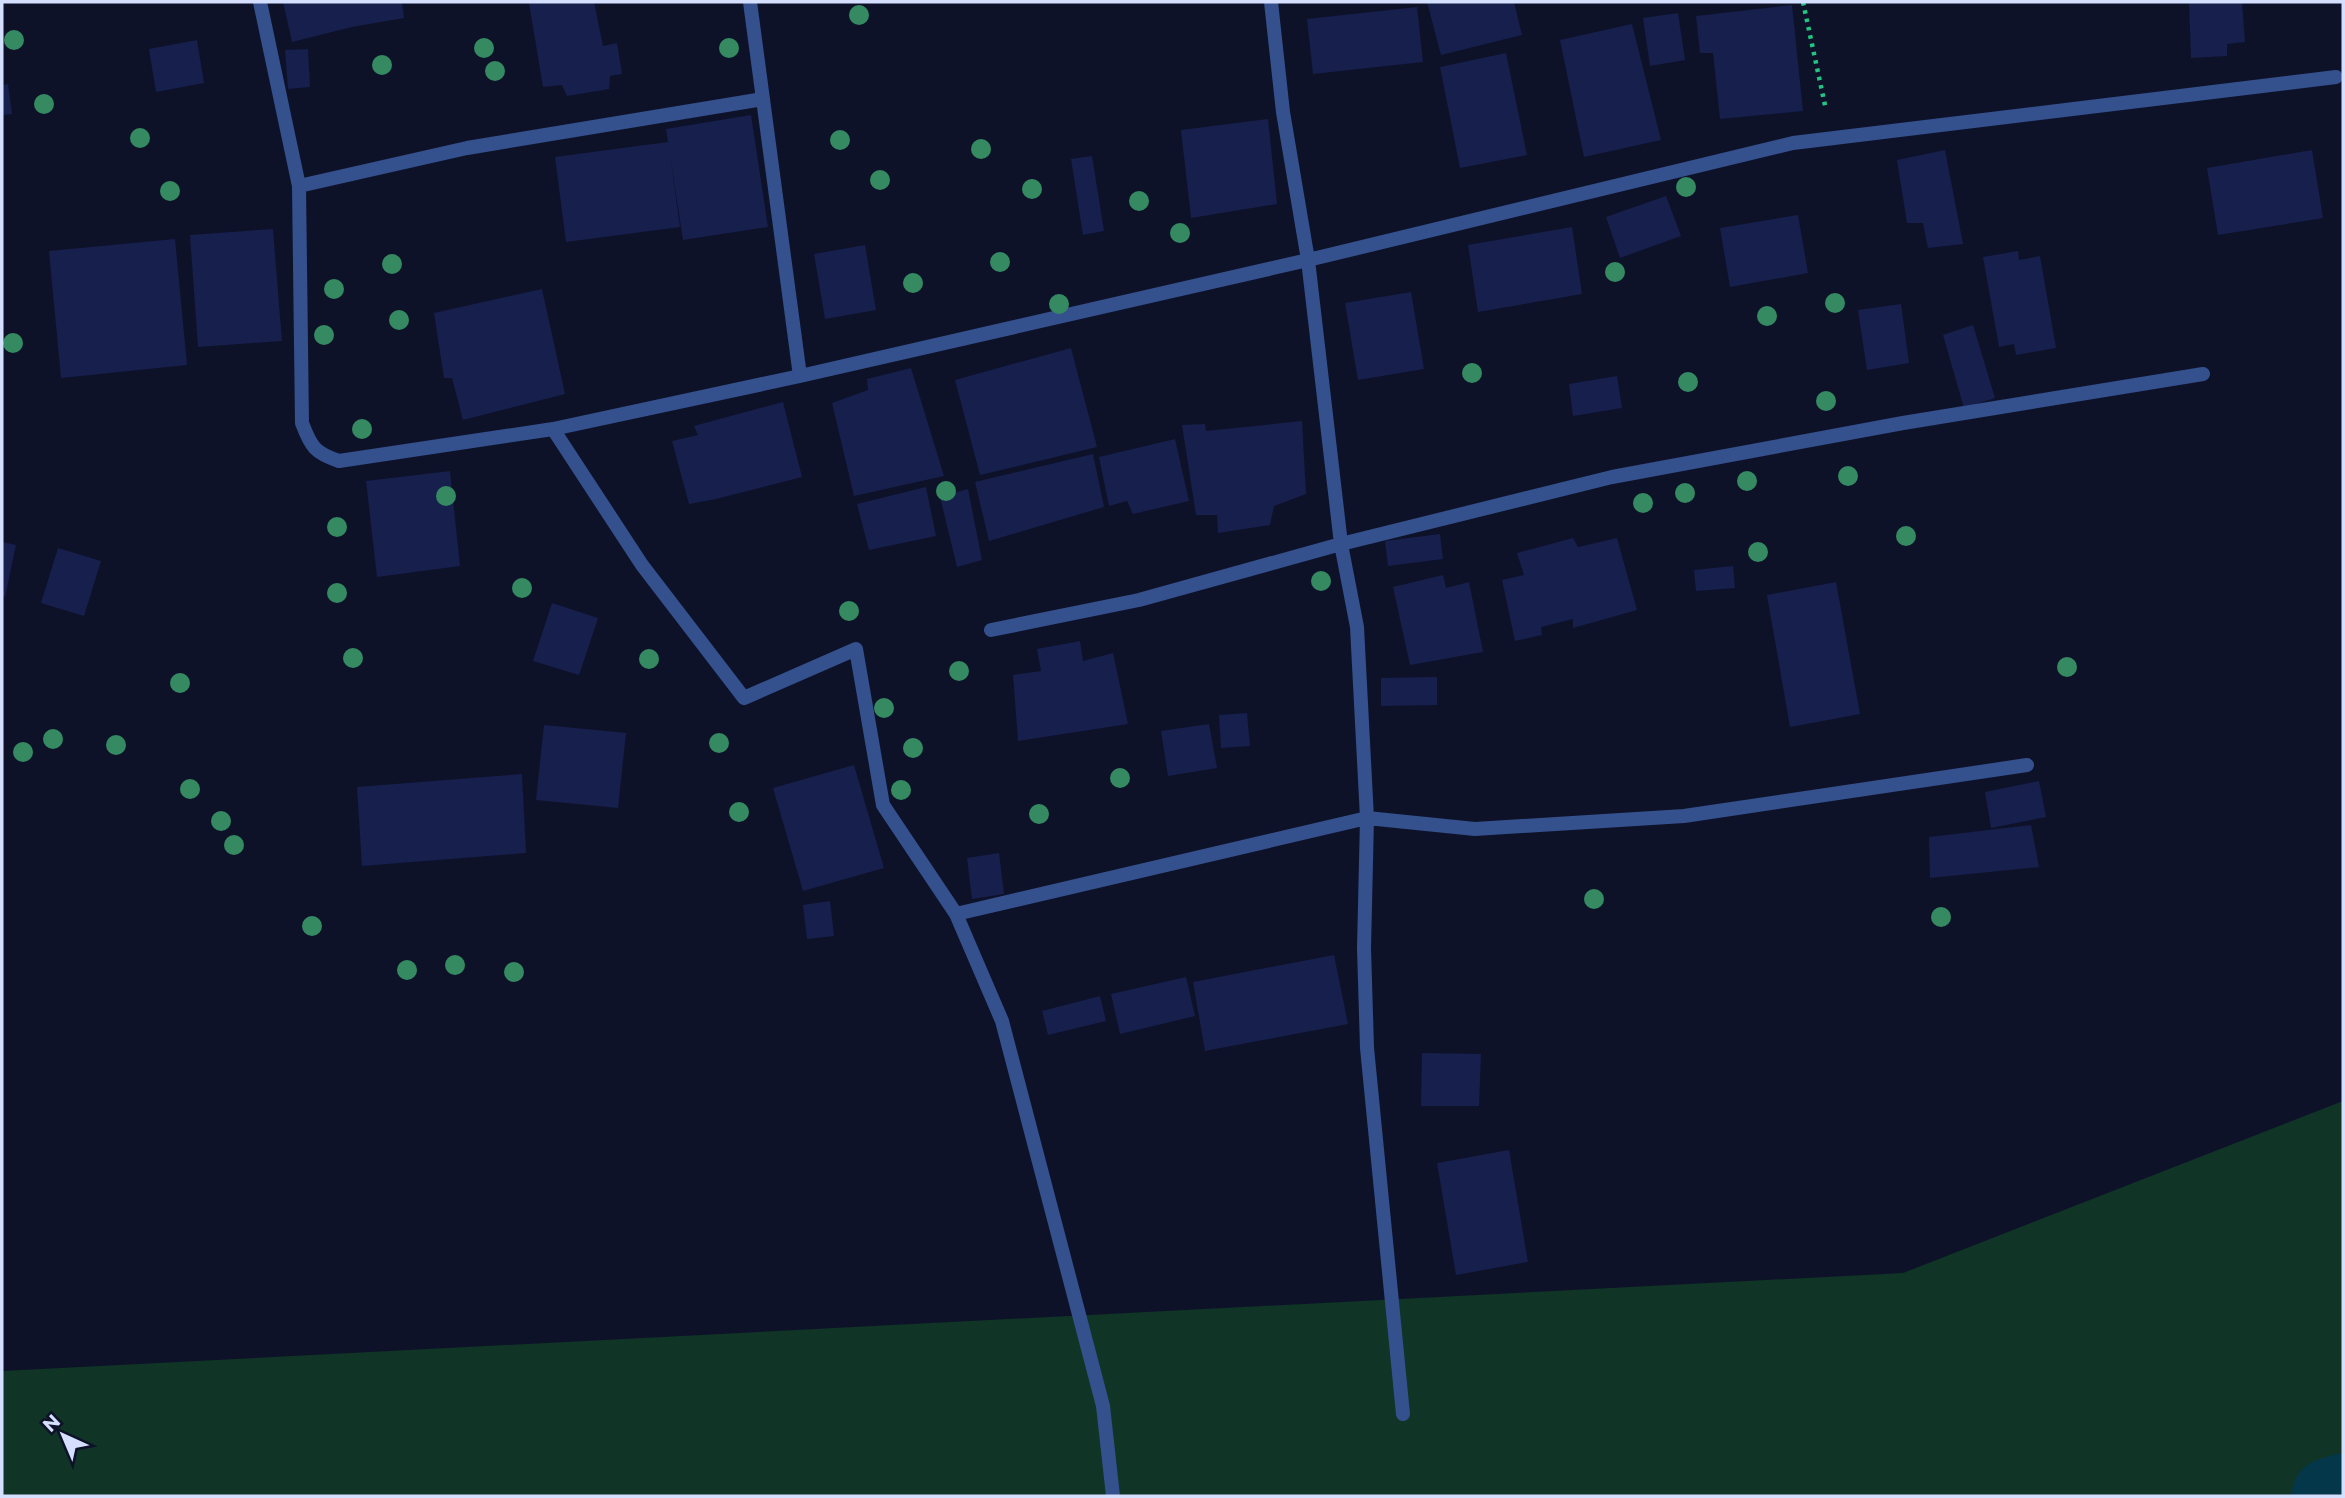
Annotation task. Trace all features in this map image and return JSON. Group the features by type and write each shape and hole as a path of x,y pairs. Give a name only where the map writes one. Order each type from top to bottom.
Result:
{"street":[{"path":"260,2 299,186 302,423 309,443 321,455 340,461 554,429 800,376 1308,260 1793,144 2336,78"},
{"path":"750,2 800,376"},
{"path":"1271,2 1283,112 1308,260 1341,544 1357,628 1367,818 1364,948 1367,1048 1403,1414"},
{"path":"299,186 467,148 763,99"},
{"path":"991,630 1139,600 1341,544 1612,477 1903,423 2203,374"},
{"path":"554,429 642,565 744,698 856,649 883,806 956,914 1002,1021 1103,1406 1113,1496"},
{"path":"956,914 1367,818 1475,829 1684,816 2028,765"}],"path":[{"path":"1803,2 1832,139"}],"green space":[{"path":"2343,1101 2343,1496 2,1496 2,1371 1903,1273"}],"building":[{"path":"283,2 402,2 404,18 292,42"},
{"path":"594,2 603,46 617,43 622,74 610,76 609,89 567,96 562,85 543,87 529,3"},
{"path":"1427,2 1514,2 1522,35 1441,55"},
{"path":"2189,2 2242,2 2245,42 2227,44 2227,56 2191,58"},
{"path":"1792,5 1803,111 1720,119 1713,53 1700,53 1696,16"},
{"path":"1417,7 1423,62 1313,74 1307,19"},
{"path":"1678,13 1685,60 1650,66 1643,18"},
{"path":"1632,24 1661,140 1584,157 1560,40"},
{"path":"197,40 204,83 156,92 149,49"},
{"path":"308,49 310,87 288,89 285,50"},
{"path":"1506,53 1527,155 1460,168 1440,67"},
{"path":"8,84 12,114 2,115 2,85"},
{"path":"751,115 768,227 683,240 670,155 680,227 566,242 555,157 668,142 666,129"},
{"path":"1268,119 1277,204 1191,218 1181,130"},
{"path":"1945,150 1963,244 1928,248 1923,223 1907,223 1897,160"},
{"path":"2312,150 2323,218 2218,235 2207,168"},
{"path":"1092,156 1104,231 1083,235 1071,159"},
{"path":"1666,196 1681,236 1620,258 1606,217"},
{"path":"1798,215 1808,273 1730,287 1720,228"},
{"path":"1572,227 1582,294 1478,312 1468,245"},
{"path":"273,229 282,341 198,347 190,235"},
{"path":"175,239 187,365 61,378 49,251"},
{"path":"865,245 876,310 825,319 814,254"},
{"path":"2018,251 2019,260 2040,256 2056,348 2016,355 2014,344 1999,347 1983,257"},
{"path":"542,289 565,394 463,420 452,378 444,378 434,313"},
{"path":"1411,292 1424,369 1358,380 1345,303"},
{"path":"1901,304 1909,363 1867,370 1858,310"},
{"path":"1973,325 1995,398 1964,408 1943,335"},
{"path":"1071,348 1097,447 980,475 955,380"},
{"path":"911,368 944,476 854,496 832,403 868,390 867,379"},
{"path":"1617,376 1622,408 1573,416 1569,384"},
{"path":"783,402 802,477 689,504 672,441 698,435 694,426"},
{"path":"1302,421 1306,494 1274,506 1270,525 1218,533 1217,515 1196,515 1182,425 1205,424 1206,431"},
{"path":"1175,439 1189,501 1133,514 1127,501 1109,506 1099,457"},
{"path":"1093,454 1104,507 989,541 975,482"},
{"path":"450,471 460,566 377,577 366,481"},
{"path":"926,487 936,536 869,550 857,504"},
{"path":"968,489 982,560 957,567 940,497"},
{"path":"1440,534 1443,559 1388,566 1385,541"},
{"path":"1573,538 1578,547 1617,538 1637,610 1573,628 1573,619 1541,627 1542,635 1515,641 1502,580 1524,575 1517,553"},
{"path":"2,542 16,545 5,597 2,596"},
{"path":"58,548 101,561 84,616 41,603"},
{"path":"1733,566 1735,588 1696,591 1694,570"},
{"path":"1443,575 1446,588 1469,582 1483,652 1410,665 1393,587"},
{"path":"1836,582 1860,714 1790,727 1767,595"},
{"path":"552,603 598,618 579,675 533,661"},
{"path":"1080,641 1083,661 1113,653 1128,724 1018,741 1013,675 1041,671 1037,649"},
{"path":"1437,677 1437,705 1381,706 1381,678"},
{"path":"1247,713 1250,746 1221,748 1219,715"},
{"path":"1209,724 1217,768 1168,776 1161,731"},
{"path":"544,725 626,733 618,808 536,800"},
{"path":"854,765 884,868 803,891 773,788"},
{"path":"522,774 526,853 362,866 357,787"},
{"path":"2039,781 2046,817 1991,828 1985,792"},
{"path":"2031,825 2039,867 1930,878 1929,837"},
{"path":"999,853 1004,894 972,899 967,858"},
{"path":"830,901 834,936 807,939 803,905"},
{"path":"1334,955 1348,1024 1205,1051 1193,982"},
{"path":"1186,977 1195,1016 1120,1034 1111,994"},
{"path":"1100,996 1106,1021 1048,1035 1042,1011"},
{"path":"1422,1053 1481,1054 1479,1106 1421,1106"},
{"path":"1509,1150 1528,1262 1456,1275 1437,1163"}],"waterway":[{"path":"2330,1496 2343,1492"}]}
